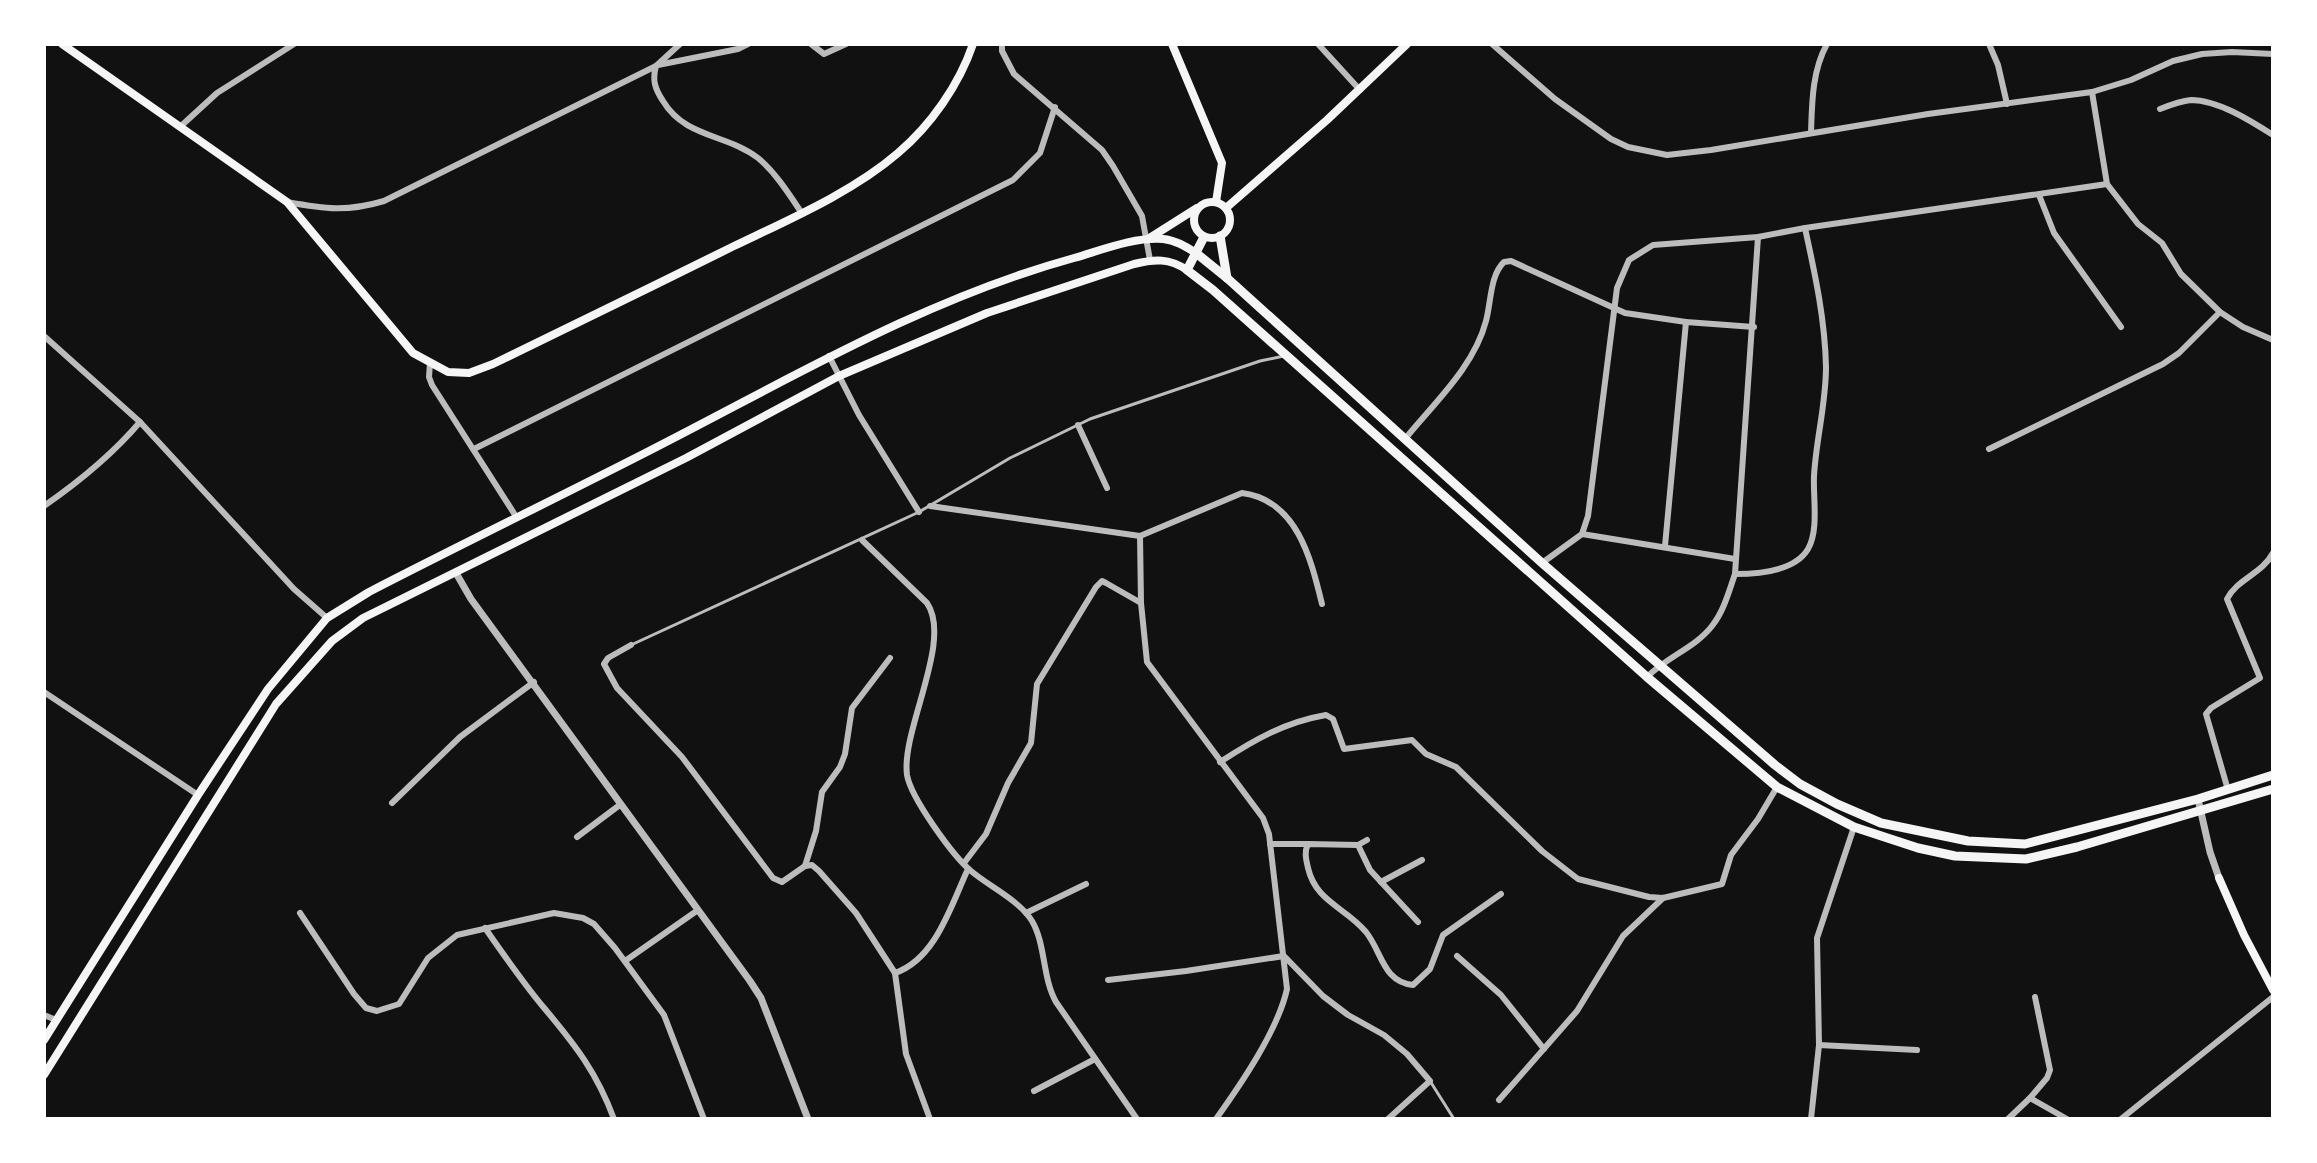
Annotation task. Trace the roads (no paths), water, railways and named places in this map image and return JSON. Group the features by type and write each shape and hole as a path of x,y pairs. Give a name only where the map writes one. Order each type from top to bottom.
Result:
{"highway":[{"path":"1220,236 1227,278"},
{"path":"1204,237 1187,270 1287,355 1647,677 1777,787 1854,827 1918,848 1955,856 2015,860 2067,850 2273,789"},
{"path":"1196,253 1542,563 1790,777 1856,814 1893,826 1968,841 2025,844 2198,799 2273,775"}],"main road":[{"path":"62,44 287,202 413,353 455,373 469,373 493,364 801,212 875,171 899,153 940,107 956,83 973,44"},
{"path":"1172,44 1222,163 1216,202"},
{"path":"1226,208 1360,90 1407,44"},
{"path":"44,1040 268,689 327,618 369,592 829,356 943,303 1044,266 1147,239 1204,203 1216,202 1226,208 1230,224 1220,236 1204,237 1194,223 1196,211 1204,203"},
{"path":"1147,239 1176,242 1196,253"},
{"path":"44,1075 276,704 332,641 363,618 686,458 839,376 987,313 1150,260 1169,261 1187,270"},
{"path":"408,346 455,373"},
{"path":"2219,878 2273,990"}],"street":[{"path":"181,126 217,93 294,44"},
{"path":"680,44 656,66 654,83 661,99 675,117 700,134 742,148 755,156 766,165 801,212"},
{"path":"287,202 330,210 356,210 384,201 656,66 748,44"},
{"path":"811,44 824,54 846,44"},
{"path":"1002,44 1002,51 1014,74 1102,150 1113,166 1142,216 1150,260"},
{"path":"1318,44 1360,90"},
{"path":"1492,44 1555,99 1611,139 1647,152 1678,154 2092,92 2131,80 2185,57 2232,52 2273,54"},
{"path":"1811,133 1813,89 1827,44"},
{"path":"1989,44 1998,65 2007,104"},
{"path":"2092,92 2107,184 2138,224 2162,243 2181,274 2220,312 2243,327 2273,340"},
{"path":"2160,109 2188,100 2202,101 2227,110 2273,135"},
{"path":"474,449 1013,180 1040,153 1055,107"},
{"path":"1542,563 1582,534 1590,506 1617,288 1625,265 1633,255 1663,243 1758,237 2107,184"},
{"path":"2039,195 2051,227 2121,327"},
{"path":"1735,574 1765,574 1780,568 1805,553 1812,535 1815,458 1826,368 1822,312 1805,228"},
{"path":"1647,677 1712,626 1723,608 1735,574 1758,237"},
{"path":"1405,439 1472,356 1485,324 1501,263 1511,261 1615,310 1686,322 1754,327"},
{"path":"1989,449 2163,364 2179,353 2220,312"},
{"path":"1665,546 1686,322"},
{"path":"44,336 140,422 294,589 327,618"},
{"path":"829,356 859,415 919,512"},
{"path":"430,363 432,385 517,518"},
{"path":"44,506 89,473 140,422"},
{"path":"1078,425 1107,488"},
{"path":"930,506 1140,536 1242,493 1260,497 1285,515 1302,536 1322,604"},
{"path":"1582,534 1735,559"},
{"path":"1140,536 1141,603 1145,654 1150,669 1263,818 1270,844 1287,974 1283,1007 1239,1087 1216,1119"},
{"path":"862,540 932,610 934,647 907,773 912,790 966,866 1026,913 1037,932 1051,993 1137,1119"},
{"path":"2228,790 2206,714 2260,678 2227,599 2236,587 2264,567 2273,553"},
{"path":"456,573 471,599 761,998 808,1119"},
{"path":"895,973 924,955 966,866 986,834 1008,783 1031,743 1037,684 1096,587 1102,581 1141,603"},
{"path":"631,645 608,658 604,664 617,688 682,757 773,878 782,882 805,866 812,865 856,913 895,973 906,1054 930,1119"},
{"path":"805,866 816,831 822,792 840,767 845,754 852,708 890,658"},
{"path":"392,803 460,737 534,682"},
{"path":"44,692 198,795"},
{"path":"1220,762 1261,735 1300,720 1326,715 1333,719 1344,749 1412,740 1426,754 1456,767 1572,876 1663,898 1722,884 1731,855 1777,787"},
{"path":"2198,799 2219,878"},
{"path":"577,837 621,804"},
{"path":"1811,1119 1819,1045 1817,938 1854,827"},
{"path":"1270,844 1358,845 1367,840"},
{"path":"1308,844 1306,858 1316,890 1360,926 1390,975 1403,984 1413,985 1431,967 1443,935 1501,894"},
{"path":"1358,845 1370,870 1418,922"},
{"path":"1381,882 1422,860"},
{"path":"1026,913 1086,884"},
{"path":"1499,1100 1577,1011 1623,936 1663,898"},
{"path":"625,961 698,910"},
{"path":"300,913 354,994 366,1008 377,1011 390,1008 404,999 428,958 457,935 546,914 568,914 594,924 649,992 672,1032 704,1119"},
{"path":"485,928 544,1008 575,1043 603,1090 614,1119"},
{"path":"1108,980 1284,956"},
{"path":"1284,956 1323,996 1348,1015 1384,1035 1407,1054 1430,1081 1388,1119"},
{"path":"1457,956 1501,995 1544,1049"},
{"path":"2008,1119 2030,1098 2050,1070 2035,997"},
{"path":"2121,1119 2273,997"},
{"path":"44,1015 56,1020"},
{"path":"1819,1045 1917,1050"},
{"path":"1034,1091 1095,1059"},
{"path":"2030,1098 2067,1119"}],"lane":[{"path":"631,645 919,512 1010,458 1078,425 1260,361 1287,355"},
{"path":"1430,1081 1454,1119"}]}
